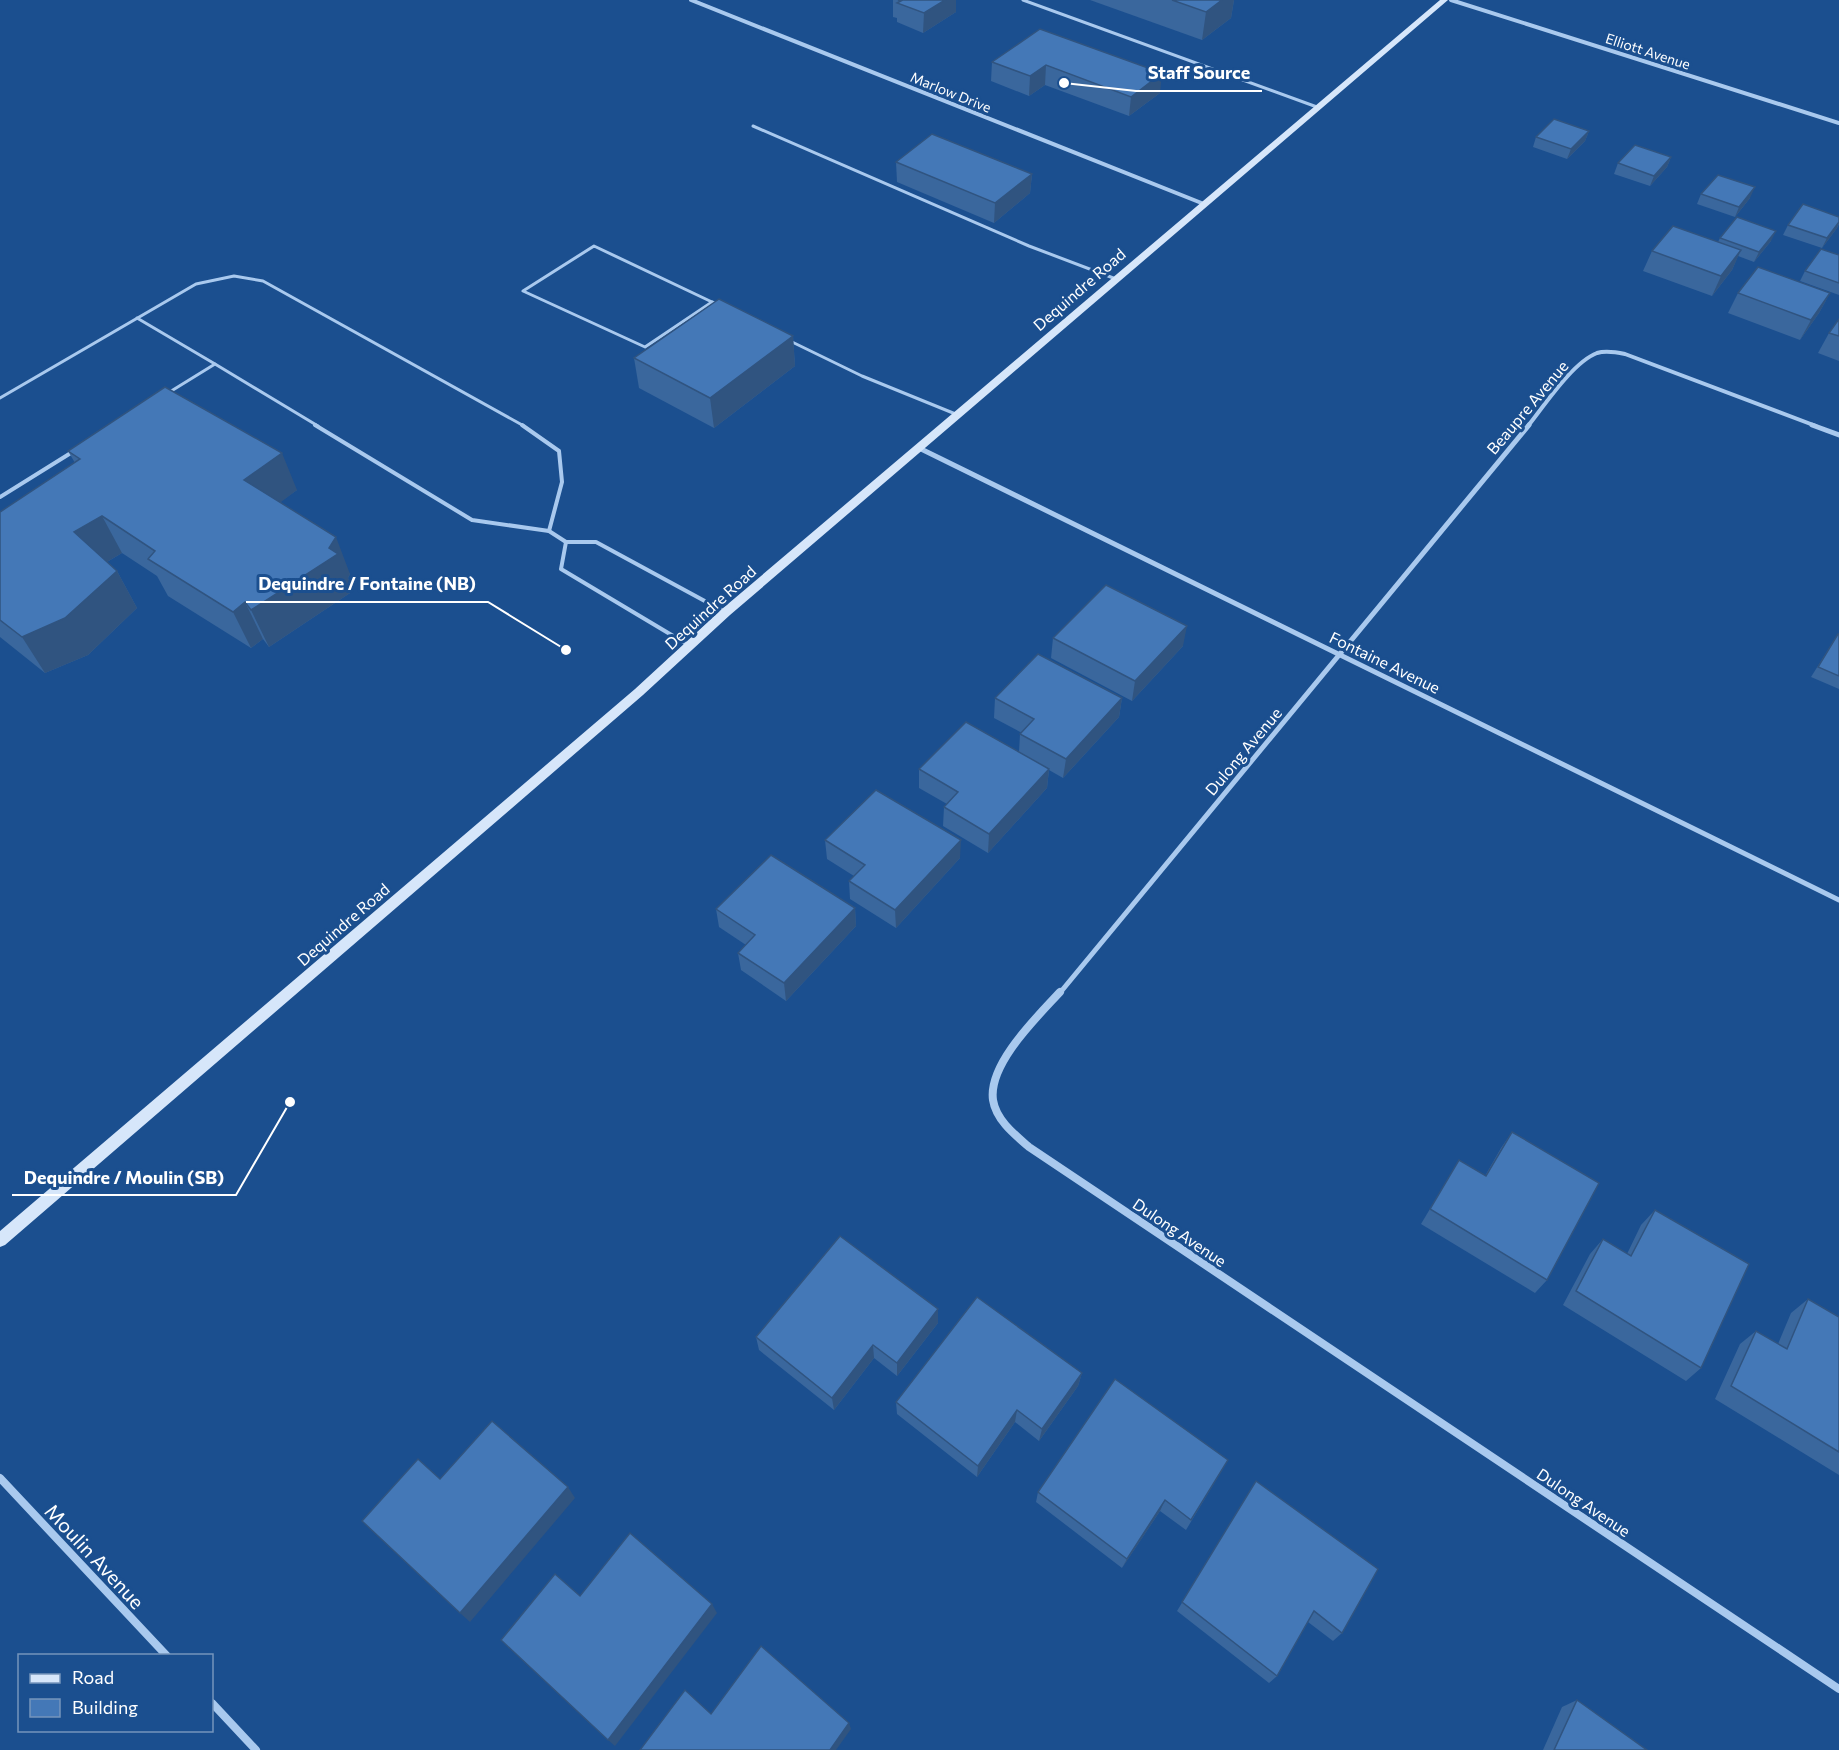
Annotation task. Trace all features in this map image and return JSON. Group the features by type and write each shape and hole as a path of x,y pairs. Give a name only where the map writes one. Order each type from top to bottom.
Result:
{"main road":[{"name":"Dequindre Road","path":"0,1240 691,646 726,612 1444,0"}],"street":[{"name":"Marlow Drive","path":"691,0 1204,204"},
{"name":"Elliott Avenue","path":"1451,0 1839,123"},
{"name":"Beaupre Avenue","path":"1341,655 1569,376 1590,355 1606,350 1625,354 1839,435"},
{"name":"Fontaine Avenue","path":"919,448 1839,900"},
{"name":"Dulong Avenue","path":"1341,655 1064,988 1032,1023 1007,1056 996,1077 992,1099 1003,1123 1029,1147 1839,1689"},
{"name":"Moulin Avenue","path":"0,1478 165,1654"},
{"path":"213,1704 256,1750"}],"lane":[{"path":"1023,0 1317,107"},
{"path":"753,126 1029,246 1116,279"},
{"path":"712,302 645,347 523,291 594,246 712,302 723,308"},
{"path":"0,398 196,284 234,276 263,281 524,426 559,452 562,482 549,531"},
{"path":"137,318 472,520 549,531 566,542 596,542 726,612"},
{"path":"787,339 862,376 958,415"},
{"path":"166,394 215,364"},
{"path":"0,497 78,448"},
{"path":"566,542 561,569 691,646"}],"building":[{"path":"898,0 945,0 924,13 897,3 901,1"},
{"path":"1172,0 1222,0 1206,12"},
{"path":"1040,29 1162,73 1131,97 1046,65 1030,76 992,62"},
{"path":"1554,119 1589,131 1571,149 1536,137"},
{"path":"932,134 1032,174 995,203 896,162"},
{"path":"1635,145 1671,157 1654,176 1618,163"},
{"path":"1718,175 1755,187 1739,207 1701,194"},
{"path":"1803,204 1839,217 1839,222 1827,238 1788,225"},
{"path":"1737,217 1776,231 1759,252 1720,238"},
{"path":"1673,226 1741,250 1721,276 1652,251"},
{"path":"1821,249 1839,255 1839,283 1805,271"},
{"path":"1758,267 1830,293 1811,320 1738,293"},
{"path":"719,299 793,336 710,398 634,358"},
{"path":"1839,319 1839,336 1829,333"},
{"path":"165,387 282,453 244,480 336,537 329,548 338,554 251,610 245,602 233,612 148,559 155,551 102,516 74,532 117,571 65,618 22,637 0,620 0,512 80,459 68,451"},
{"path":"1106,585 1187,626 1135,681 1053,638"},
{"path":"1839,634 1839,676 1818,667"},
{"path":"1038,654 1122,698 1066,759 1020,734 1034,719 995,698"},
{"path":"966,722 1049,769 989,834 944,807 958,792 919,769"},
{"path":"876,790 961,840 895,910 849,881 865,865 825,840"},
{"path":"771,855 855,908 784,983 738,953 755,935 716,909"},
{"path":"1512,1132 1599,1183 1547,1280 1430,1209 1459,1160 1486,1176"},
{"path":"1655,1210 1749,1264 1701,1368 1576,1291 1603,1239 1631,1256"},
{"path":"840,1236 938,1309 897,1363 873,1345 832,1398 756,1337"},
{"path":"977,1297 1082,1373 1042,1429 1017,1410 978,1466 896,1402"},
{"path":"1808,1299 1839,1317 1839,1452 1731,1386 1756,1331 1787,1349"},
{"path":"1115,1379 1228,1460 1191,1520 1165,1500 1127,1559 1038,1492"},
{"path":"492,1421 568,1487 460,1613 362,1521 418,1459 440,1479"},
{"path":"1256,1481 1378,1569 1342,1633 1314,1611 1277,1676 1182,1602"},
{"path":"630,1533 712,1604 608,1740 501,1640 555,1574 580,1596"},
{"path":"761,1646 849,1723 830,1750 640,1750 685,1690 711,1714"},
{"path":"1577,1700 1647,1750 1554,1750"}],"place":[{"name":"Staff Source","path":"1064,83"},
{"name":"Dequindre / Fontaine (NB)","path":"566,650"},
{"name":"Dequindre / Moulin (SB)","path":"290,1102"}]}
